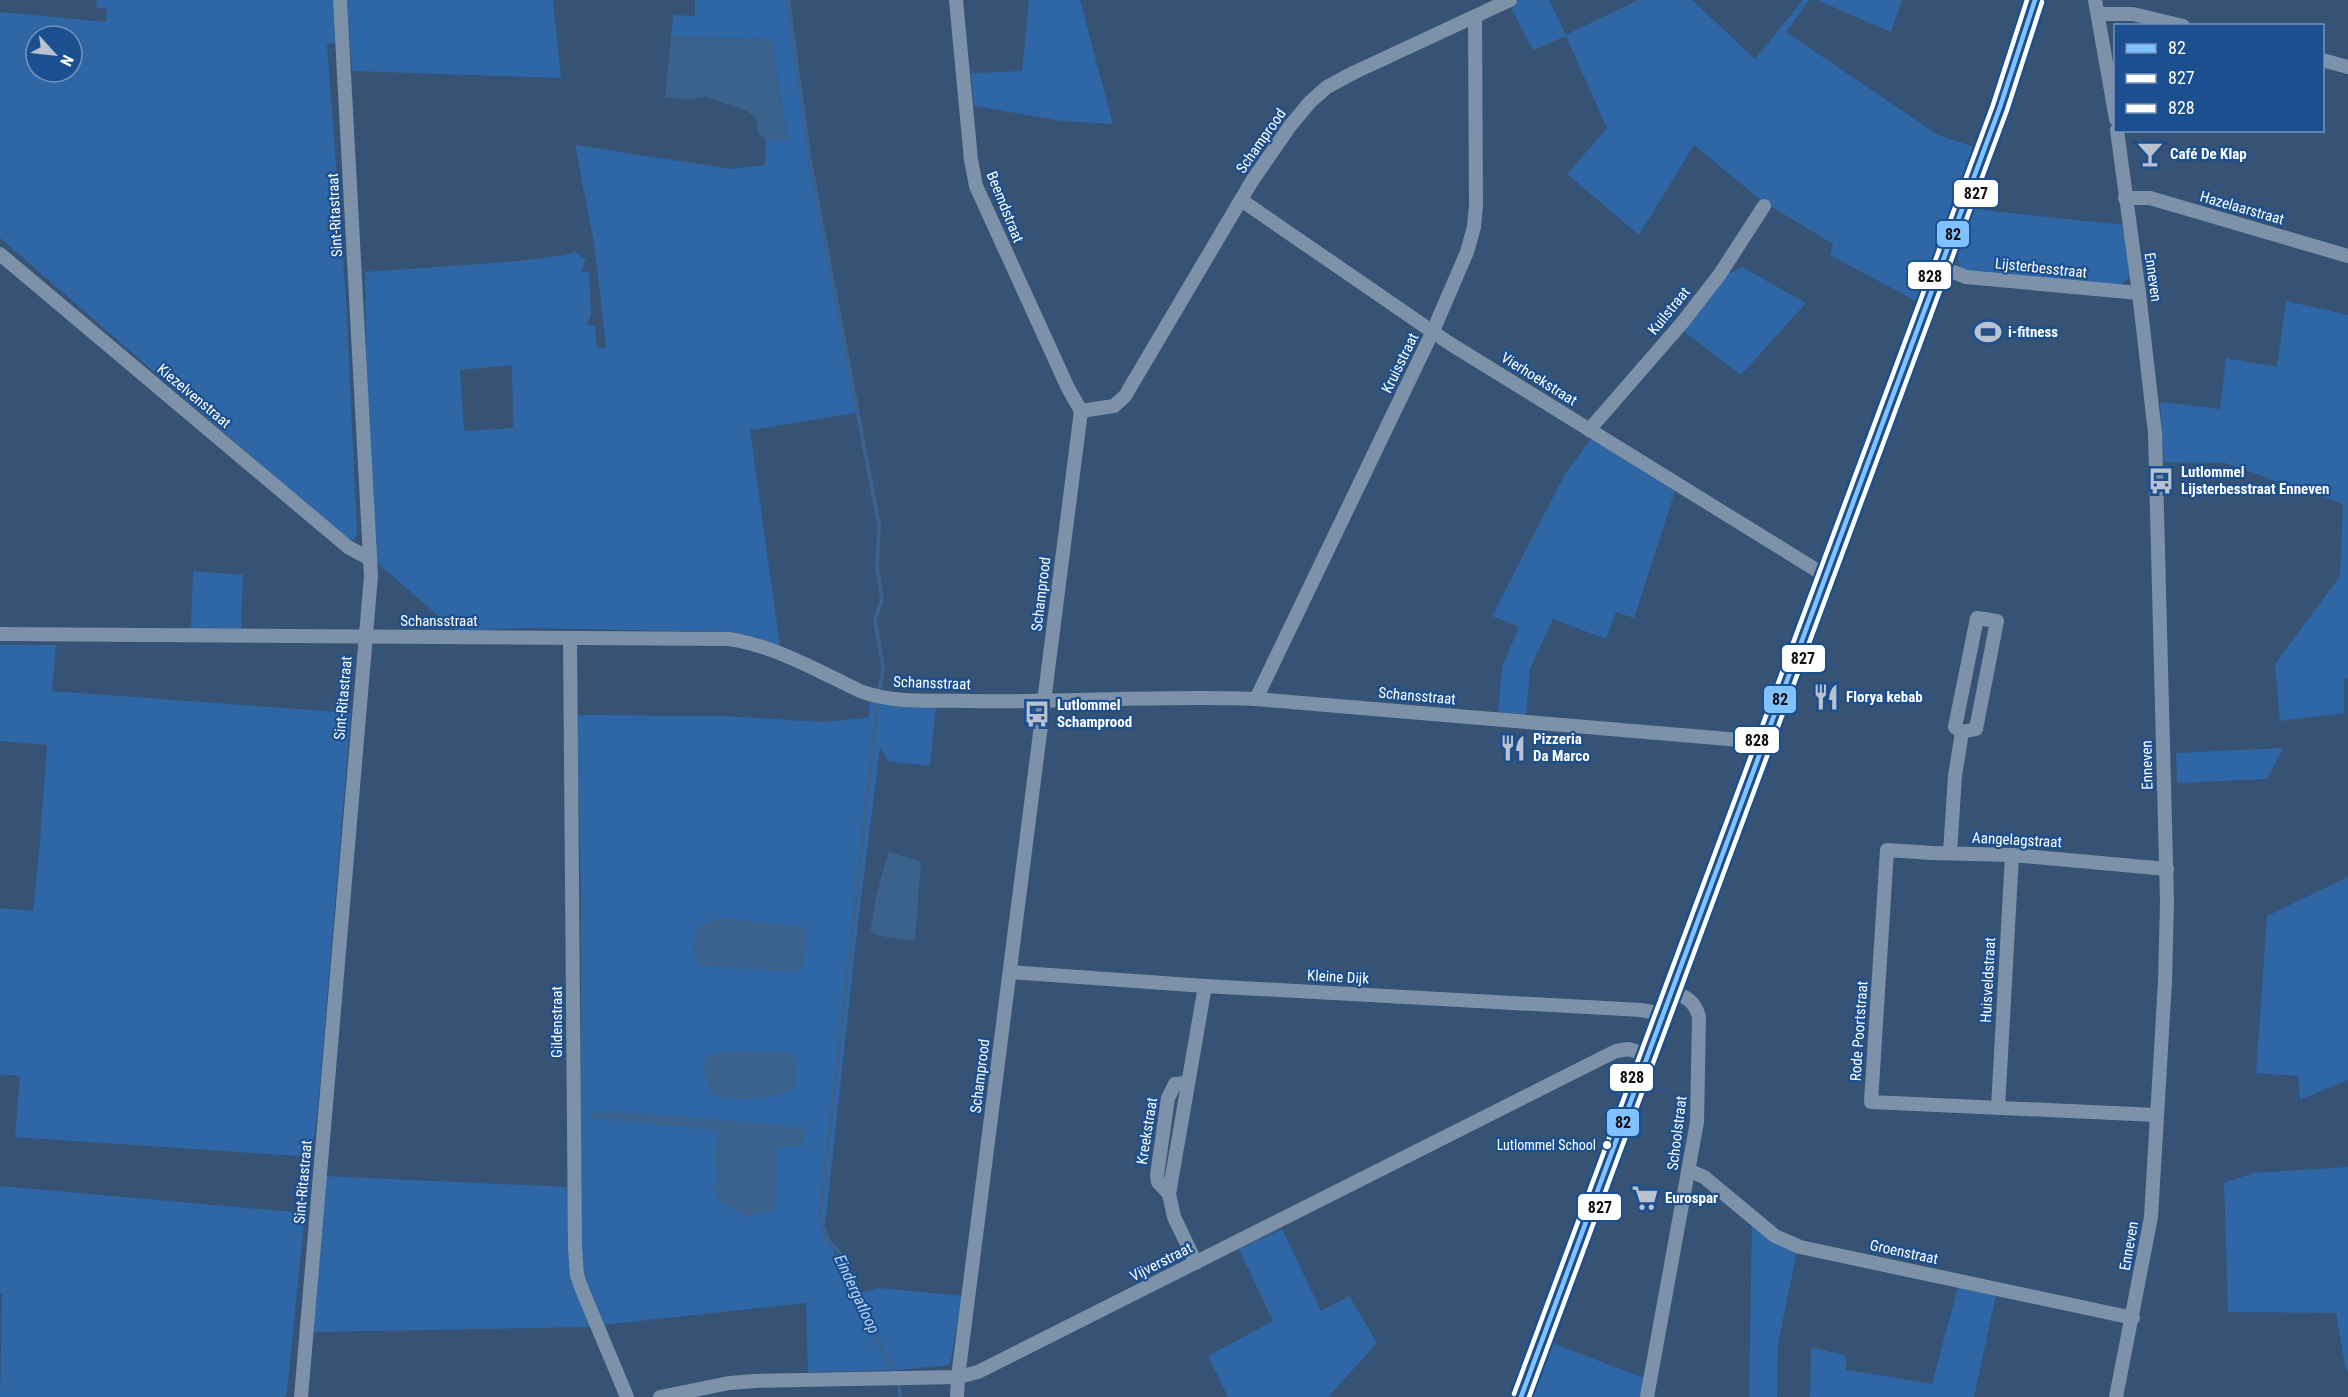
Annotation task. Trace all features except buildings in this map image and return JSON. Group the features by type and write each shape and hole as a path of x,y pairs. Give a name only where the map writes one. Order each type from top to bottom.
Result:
{"main road":[{"path":"1521,1397 2000,107 2035,0"}],"street":[{"name":"Sint-Ritastraat","path":"301,1397 371,576 340,0"},
{"name":"Beemdstraat","path":"956,0 971,160 976,186 1068,388 1081,411"},
{"name":"Schamprood","path":"957,1397 1081,411 1114,406 1125,396 1241,200 1290,126 1310,102 1327,87 1510,0"},
{"path":"2114,113 2096,7 2175,24"},
{"name":"Kruisstraat","path":"1256,699 1434,331 1467,252 1474,227 1475,17"},
{"path":"2324,61 2348,67"},
{"name":"Enneven","path":"2116,1397 2133,1318 2155,1182 2167,869 2155,433 2117,132"},
{"name":"Hazelaarstraat","path":"2125,198 2150,198 2348,255"},
{"name":"Vierhoekstraat","path":"1241,200 1434,331 1589,430 1826,576"},
{"name":"Kuilstraat","path":"1589,430 1701,298 1734,255 1764,206"},
{"name":"Kiezelvenstraat","path":"0,254 348,547 370,560"},
{"name":"Lijsterbesstraat","path":"1941,267 1966,277 2139,293"},
{"name":"Aangelagstraat","path":"1977,618 1996,621 1976,729 1962,732 1955,727 1977,618"},
{"name":"Schansstraat","path":"0,634 694,638 747,642 775,650 878,697 898,700 1044,703 1197,697 1256,699 1740,740 1762,747"},
{"name":"Gildenstraat","path":"570,638 577,1275 627,1397"},
{"name":"Aangelagstraat","path":"1962,732 1955,776 1950,853 2012,855 2167,869"},
{"name":"Rode Poortstraat","path":"1950,853 1887,850 1871,1102 2156,1115"},
{"name":"Huisveldstraat","path":"1998,1108 2012,855"},
{"name":"Kleine Dijk","path":"1010,972 1205,986 1641,1010 1663,1014"},
{"path":"1196,1263 1174,1216 1168,1194 1205,986"},
{"name":"Schoolstraat","path":"1647,1397 1690,1171 1697,1122 1699,1017 1691,1000 1672,991"},
{"name":"Vijverstraat","path":"660,1397 729,1383 958,1377 978,1372 1616,1051 1629,1049 1647,1055"},
{"name":"Groenstraat","path":"1690,1171 1704,1177 1775,1236 1800,1247 2133,1318"}],"shaded area":[{"path":"97,0 333,0 335,43 327,44 346,298 357,532 355,540 342,535 0,238 0,12 106,22 107,9 96,7"},
{"path":"347,0 553,0 561,78 352,71"},
{"path":"695,0 788,0 810,161 857,413 750,430 780,646 753,636 731,632 529,628 456,631 376,562 375,521 368,460 365,272 519,261 575,252 586,260 581,271 589,273 591,315 587,324 595,326 597,349 606,347 594,243 575,145 731,169 765,165 766,141 787,140 772,40 671,36 673,15 695,16","holes":["512,365 513,428 464,431 460,370"]},
{"path":"1029,0 1080,0 1113,124 1062,121 974,106 971,73 1022,71"},
{"path":"1519,0 1549,0 1566,35 1638,0 1692,0 1755,59 1803,0 1809,0 1786,32 1938,135 1977,148 1916,301 1830,255 1833,244 1762,201 1694,145 1639,235 1567,174 1607,128 1566,36 1533,50 1509,4"},
{"path":"1817,0 1902,0 1891,32"},
{"path":"671,36 772,40 787,140 766,141 758,134 756,119 747,111 706,97 665,98"},
{"path":"1974,209 2123,225 2131,276 2119,286 1968,271 1960,267 1957,252"},
{"path":"1742,267 1806,303 1741,375 1682,330 1726,275"},
{"path":"2286,301 2348,315 2348,678 2344,679 2344,713 2280,721 2275,664 2340,576 2343,504 2225,463 2163,462 2160,402 2220,409 2226,358 2277,367"},
{"path":"1591,439 1675,491 1634,618 1616,612 1606,639 1553,619 1530,669 1526,714 1498,713 1502,667 1519,627 1492,616 1565,474"},
{"path":"193,571 243,575 241,630 191,630"},
{"path":"0,645 56,645 52,691 351,713 312,1157 15,1137 20,1076 0,1074 0,908 33,911 47,745 0,741"},
{"path":"871,700 936,706 930,766 888,761 880,748 858,923 825,1226 849,1295 880,1288 962,1296 950,1365 899,1370 808,1372 806,1303 602,1325 581,1269 581,910 577,715 726,716 821,722 868,718"},
{"path":"2283,748 2267,779 2177,783 2176,753"},
{"path":"888,852 921,861 915,941 870,933 875,902"},
{"path":"2348,877 2348,1080 2300,1100 2298,1076 2256,1073 2267,916"},
{"path":"719,918 804,927 806,930 804,967 793,972 701,966 695,955 694,939 702,924"},
{"path":"739,1051 788,1053 796,1064 794,1087 778,1095 767,1097 740,1099 717,1097 710,1094 703,1065 709,1054"},
{"path":"592,1112 639,1113 803,1127 806,1133 802,1146 783,1146 778,1149 776,1206 773,1210 746,1217 717,1199 713,1189 718,1178 715,1164 717,1130 651,1124 650,1121 645,1123 592,1119"},
{"path":"2348,1167 2348,1370 2346,1371 2336,1313 2228,1312 2224,1183 2253,1173"},
{"path":"325,1176 567,1187 572,1281 592,1327 313,1332"},
{"path":"0,1186 305,1213 287,1392 284,1397 0,1397 2,1295 0,1294"},
{"path":"1752,1225 1766,1238 1797,1251 1778,1344 1777,1397 1749,1397"},
{"path":"1282,1229 1321,1311 1349,1296 1377,1343 1328,1397 1228,1397 1208,1356 1273,1321 1239,1249"},
{"path":"1958,1287 1996,1295 1974,1397 1810,1397 1811,1348 1846,1355 1846,1370 1932,1384"},
{"path":"1552,1343 1644,1378 1641,1397 1532,1397"}],"waterway":[{"path":"788,0 810,161 879,525 877,568 882,599 875,620 883,668 879,693"},
{"path":"878,701 820,1216 826,1237 841,1255 850,1289 895,1373"},
{"name":"Eindergatloop","path":"899,1384 900,1397"}],"transit line":[{"name":"828","path":"1514,1394 1993,105 2027,0"},
{"name":"82","path":"1521,1397 2000,107 2035,0"},
{"name":"827","path":"1529,1397 2007,110 2042,2"}],"place":[{"name":"Café De Klap","path":"2150,154"},
{"name":"i-fitness","path":"1988,332"},
{"name":"Lutlommel Lijsterbesstraat Enneven","path":"2161,481"},
{"name":"Florya kebab","path":"1826,697"},
{"name":"Lutlommel Schamprood","path":"1037,714"},
{"name":"Pizzeria Da Marco","path":"1513,748"},
{"name":"Lutlommel School","path":"1607,1145"},
{"name":"Eurospar","path":"1645,1198"}]}
